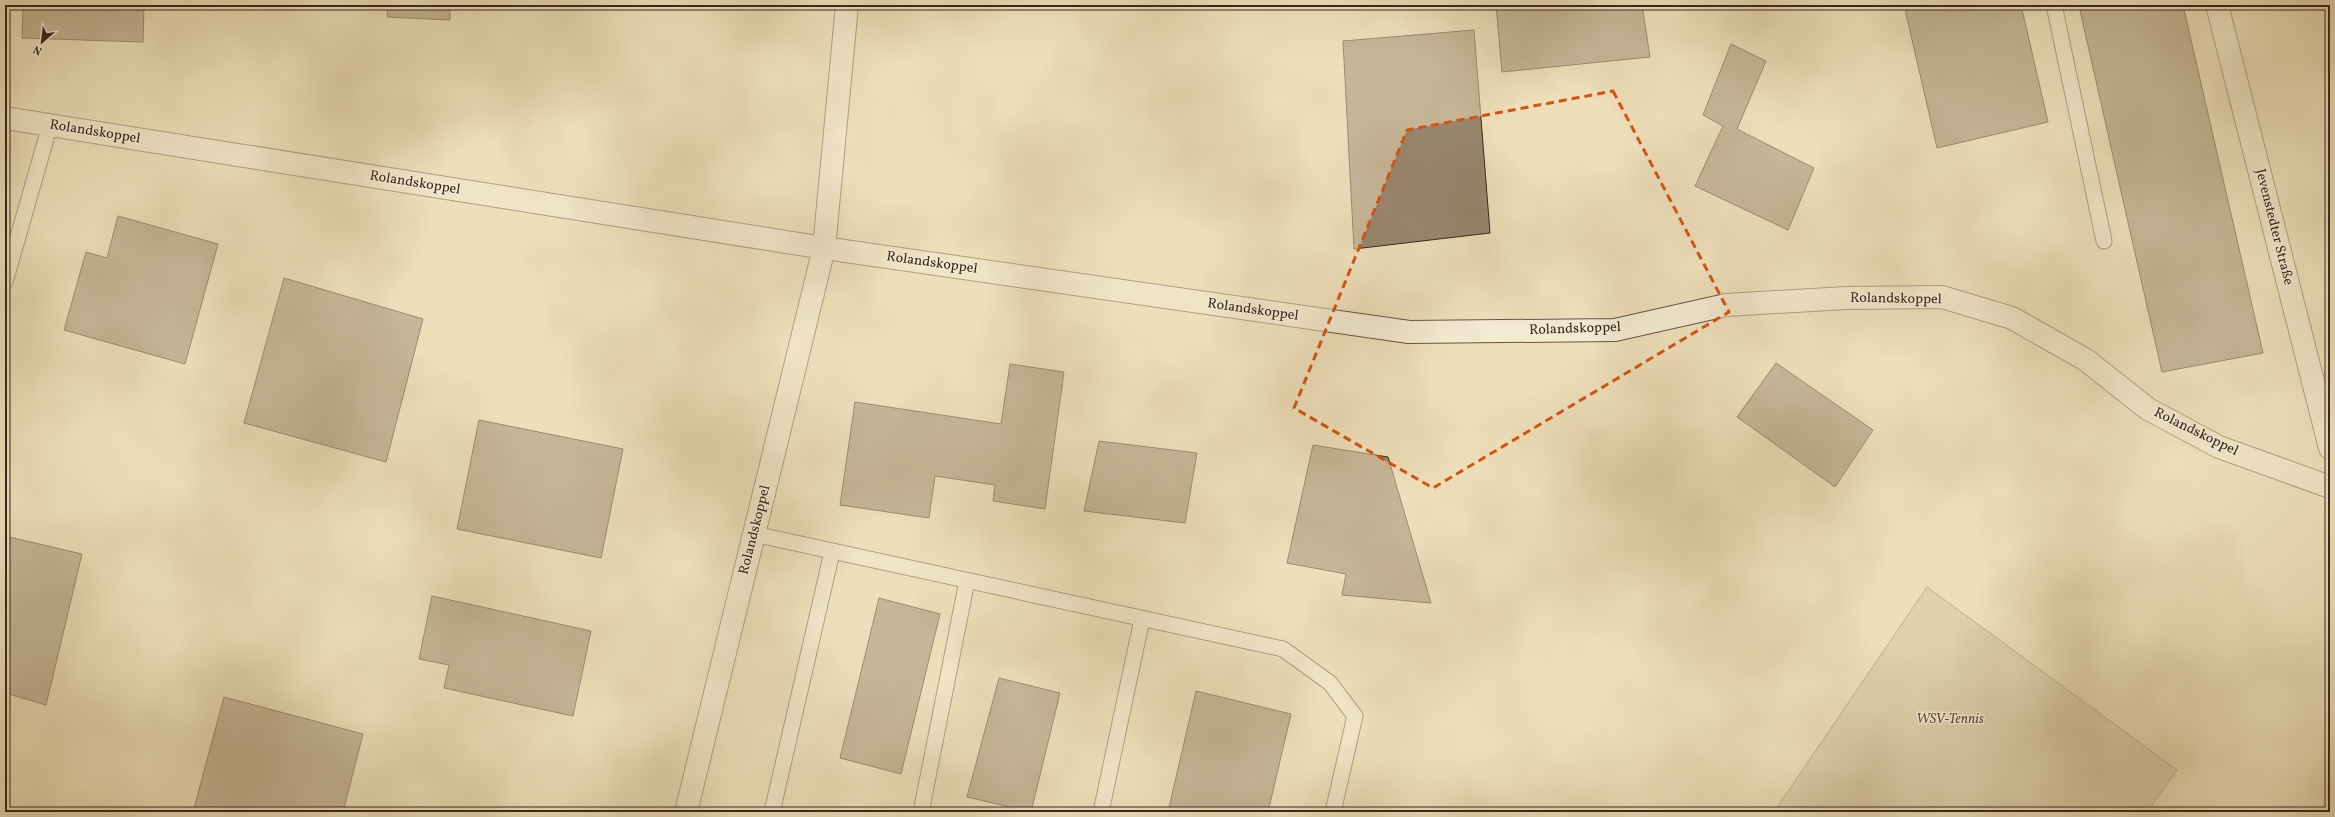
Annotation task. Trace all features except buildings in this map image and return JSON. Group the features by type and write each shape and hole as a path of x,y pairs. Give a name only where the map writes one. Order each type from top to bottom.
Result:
{"street":[{"name":"Rolandskoppel","path":"686,812 824,248 847,5"},
{"name":"Jevenstedter Straße","path":"2217,5 2330,448"},
{"name":"Rolandskoppel","path":"5,118 824,248 1409,332 1615,330 1726,305 1846,298 1942,297 2012,318 2086,360 2148,409 2219,447 2330,487"}],"lane":[{"path":"2054,5 2104,241"},
{"path":"5,282 50,125"},
{"path":"754,534 1142,619 1283,648 1330,683 1355,716 1333,812"},
{"path":"772,812 832,552"},
{"path":"921,812 967,581"},
{"path":"1101,812 1142,619"}],"highlighted area":[{"path":"1613,91 1729,312 1433,488 1294,408 1407,130"}],"green space":[{"name":"WSV-Tennis","path":"1927,587 2177,770 2147,812 1774,812"}]}
